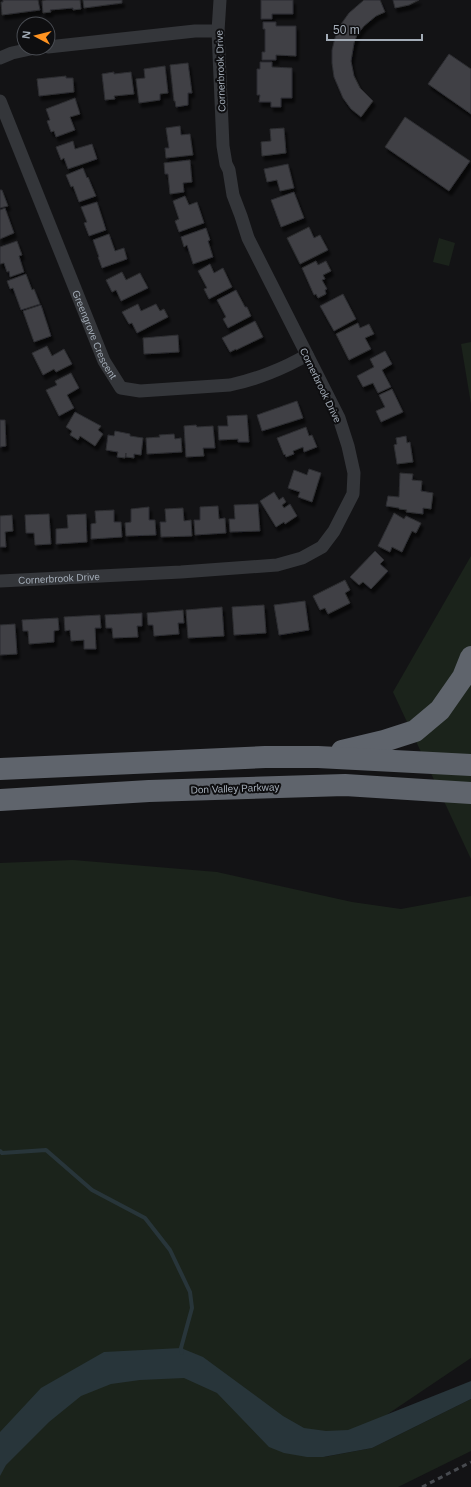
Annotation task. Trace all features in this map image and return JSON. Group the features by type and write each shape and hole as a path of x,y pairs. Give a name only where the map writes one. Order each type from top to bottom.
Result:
{"highway":[{"path":"318,757 415,732 440,710 463,677 471,657"},
{"path":"0,769 265,757 318,757 471,765"},
{"name":"Don Valley Parkway","path":"0,800 149,791 345,786 471,793"}],"street":[{"name":"Cornerbrook Drive","path":"0,581 181,572 277,565 302,558 322,547 334,531 353,494 354,473 348,446 339,418 248,238 233,196 223,146 218,31 220,0"},
{"path":"56,46 195,31 218,31"},
{"path":"0,58 16,52"},
{"name":"Greengrove Crescent","path":"0,102 104,361 121,388 140,391 242,383 294,362 307,355"}],"shaded area":[{"path":"439,238 455,243 449,266 433,262"},
{"path":"471,342 471,404 461,344"},
{"path":"471,556 471,859 393,692"},
{"path":"73,860 217,872 352,902 401,909 471,896 471,1358 324,1457 372,1448 471,1399 471,1451 398,1487 0,1487 0,863"},
{"path":"181,1348 203,1357 283,1416 304,1428 326,1431 348,1430 471,1381 471,1399 372,1448 323,1457 307,1457 284,1453 269,1447 217,1393 184,1378 140,1380 111,1384 81,1396 49,1422 6,1465 0,1476 0,1432 41,1388 104,1352"}],"building":[{"path":"3,0 38,0 40,10 2,15 1,2 3,2"},
{"path":"80,0 81,9 73,10 73,8 50,10 51,12 43,13 42,1"},
{"path":"83,0 122,0 122,3 84,8"},
{"path":"261,0 293,0 293,14 272,14 272,19 261,19"},
{"path":"364,0 380,0 385,12 376,16 364,26 357,35 354,43 351,61 354,76 360,88 373,101 361,117 351,109 343,98 334,77 332,50 339,27 349,13"},
{"path":"393,0 419,0 409,5 395,8"},
{"path":"263,22 276,22 276,26 296,26 296,56 276,55 276,60 262,60 262,52 265,52 265,29 263,29"},
{"path":"449,54 471,69 471,114 428,84"},
{"path":"260,62 272,62 272,67 292,68 292,98 281,98 281,107 271,107 271,102 259,102 260,95 257,95 257,69 260,69"},
{"path":"188,63 192,93 188,93 188,105 176,107 170,65"},
{"path":"165,66 168,93 160,94 160,100 139,103 136,79 145,78 144,69"},
{"path":"114,72 114,74 131,72 134,94 114,96 115,99 105,100 102,74"},
{"path":"66,76 66,78 73,78 74,92 39,96 37,79"},
{"path":"75,98 80,114 70,117 75,130 56,137 54,131 51,132 47,121 50,120 46,109"},
{"path":"405,117 470,161 449,191 385,147"},
{"path":"180,126 181,135 190,134 193,155 166,158 165,148 169,148 166,128"},
{"path":"284,128 286,153 262,156 261,142 271,141 270,129"},
{"path":"73,141 75,149 92,144 97,159 68,169 64,158 61,160 56,147"},
{"path":"190,160 192,182 183,183 184,192 170,194 168,174 165,174 164,163"},
{"path":"288,164 294,188 280,191 277,180 267,182 264,169"},
{"path":"83,168 96,196 79,202 73,186 71,187 66,175"},
{"path":"0,190 2,190 8,206 0,208"},
{"path":"294,192 304,218 281,227 271,200"},
{"path":"185,196 189,205 197,202 204,223 179,232 175,221 179,219 173,201"},
{"path":"97,202 106,230 89,236 84,223 87,222 81,207"},
{"path":"5,208 14,233 0,239 0,210"},
{"path":"309,227 314,238 320,235 328,250 300,264 287,238"},
{"path":"206,228 213,257 193,264 187,245 184,247 181,237"},
{"path":"109,234 115,251 124,248 127,259 102,268 93,240"},
{"path":"17,241 22,255 19,256 24,272 10,277 9,271 7,272 4,263 0,264 0,247"},
{"path":"316,261 318,265 326,261 331,271 323,275 325,279 322,280 327,289 325,290 326,294 318,298 316,294 314,295 302,268"},
{"path":"210,264 214,273 223,268 232,287 209,299 204,289 207,288 198,271"},
{"path":"122,272 126,280 140,273 148,288 121,301 116,290 112,292 106,280"},
{"path":"26,274 32,290 34,289 40,304 21,310 13,288 10,289 7,281"},
{"path":"236,290 251,316 228,328 223,319 226,317 217,300"},
{"path":"343,294 356,319 334,331 320,306"},
{"path":"138,304 141,311 156,304 160,311 164,309 168,317 137,333 132,323 129,324 122,312"},
{"path":"41,305 51,336 34,342 23,311"},
{"path":"255,321 263,337 230,352 222,338"},
{"path":"358,323 360,328 369,324 374,334 365,338 371,349 349,360 336,334"},
{"path":"178,335 179,352 144,354 143,338"},
{"path":"47,346 52,356 64,349 72,364 56,372 54,369 43,375 32,353"},
{"path":"385,351 392,364 382,370 391,387 378,393 373,383 363,387 357,376 374,367 370,359"},
{"path":"71,373 79,388 67,395 74,408 59,416 46,390 57,385 55,381"},
{"path":"392,389 403,412 381,422 376,411 385,407 379,395"},
{"path":"297,401 303,418 262,431 257,415"},
{"path":"75,412 101,426 98,430 103,434 95,446 80,436 78,440 70,435 72,431 66,427"},
{"path":"247,415 249,442 238,442 238,439 219,440 218,426 228,426 227,416"},
{"path":"0,420 5,420 6,446 0,447"},
{"path":"196,425 197,427 213,426 215,448 203,448 204,456 186,457 184,426"},
{"path":"306,427 309,436 312,435 317,447 304,452 303,447 293,451 294,454 286,457 277,438"},
{"path":"115,431 130,434 130,436 143,438 141,455 134,454 134,458 126,457 126,453 125,458 117,457 118,452 106,450 108,435 114,436"},
{"path":"174,434 175,439 181,438 182,452 147,454 146,438"},
{"path":"406,436 407,443 410,442 413,462 397,464 394,445 397,444 396,438"},
{"path":"309,469 321,473 312,502 298,497 300,492 288,488 294,470 307,475"},
{"path":"400,473 413,474 412,480 422,481 421,491 433,493 431,509 423,508 423,514 406,512 407,510 386,506 388,496 399,497"},
{"path":"274,492 279,500 283,497 286,502 282,505 284,508 290,504 297,516 285,524 284,522 276,527 260,501"},
{"path":"258,504 260,531 230,532 229,519 235,519 234,505"},
{"path":"218,506 219,519 225,518 226,533 195,535 194,520 200,520 200,507"},
{"path":"149,507 149,520 155,520 156,535 126,536 125,523 131,522 131,509"},
{"path":"183,508 184,521 191,520 192,536 161,537 160,522 166,522 165,509"},
{"path":"114,510 114,522 121,522 122,537 91,539 91,524 96,523 95,511"},
{"path":"394,513 404,519 406,516 421,523 416,533 412,531 402,552 392,547 390,552 378,546"},
{"path":"49,514 51,544 35,545 34,533 26,533 25,515"},
{"path":"86,514 87,542 56,544 56,529 68,528 67,515"},
{"path":"12,515 13,531 5,532 6,547 0,547 0,516"},
{"path":"375,551 384,560 380,564 388,571 371,589 363,582 359,585 350,577"},
{"path":"345,580 350,590 345,593 350,603 328,614 325,608 320,610 313,596"},
{"path":"305,601 309,630 279,635 274,605"},
{"path":"264,605 266,633 234,635 232,607"},
{"path":"222,607 224,636 188,638 186,610"},
{"path":"183,610 184,623 178,623 179,634 154,636 153,625 148,625 147,613"},
{"path":"142,613 142,626 137,626 138,637 113,638 112,628 106,628 105,615"},
{"path":"100,615 101,628 95,628 96,649 84,649 84,640 71,641 70,630 65,631 64,617"},
{"path":"58,618 59,630 54,631 54,642 29,644 28,631 23,631 22,620"},
{"path":"15,624 17,654 0,655 0,625"}],"waterway":[{"path":"0,1151 2,1153 46,1150 92,1190 145,1218 170,1250 190,1292 192,1308 181,1348 182,1353"}],"railway":[{"path":"422,1487 471,1462"}]}
